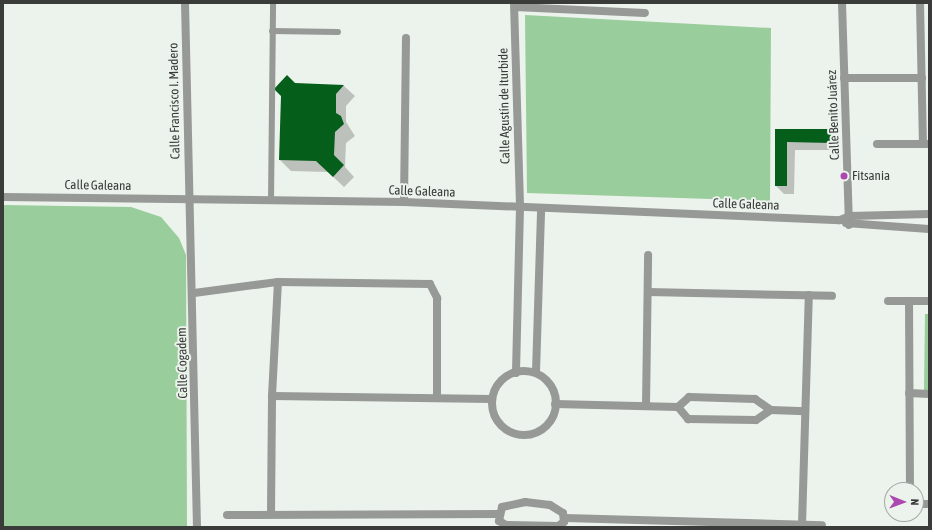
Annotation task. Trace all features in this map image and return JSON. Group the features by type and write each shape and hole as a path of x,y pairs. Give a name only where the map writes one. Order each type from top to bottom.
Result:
{"street":[{"name":"Calle Francisco I. Madero","path":"185,3 189,199"},
{"name":"Calle Benito Juárez","path":"842,3 850,225"},
{"path":"877,144 926,144 922,78 925,50 920,3"},
{"path":"514,5 646,13"},
{"name":"Calle Agustín de Iturbide","path":"514,5 520,208 516,372"},
{"path":"404,202 406,38"},
{"path":"844,78 922,78"},
{"name":"Calle Galeana","path":"3,197 404,202 541,210 840,220"},
{"name":"Calle Cogadem","path":"189,199 194,292 197,527"},
{"path":"536,372 541,210"},
{"path":"840,220 850,216 929,214"},
{"path":"840,220 850,225 929,229"},
{"path":"646,406 648,254"},
{"path":"271,514 272,396 278,282"},
{"path":"194,292 278,282 430,284 438,298 437,398"},
{"path":"648,292 832,296"},
{"path":"802,525 809,295"},
{"path":"888,301 929,301"},
{"path":"909,301 910,482"},
{"path":"516,372 536,372 550,386 555,404 548,424 524,436 515,434 500,425 492,399 499,382 516,372"},
{"path":"909,393 929,394"},
{"path":"272,396 492,399"},
{"path":"555,404 678,407 689,396 755,399 771,410 805,411"},
{"path":"678,407 688,419 756,420 771,410"},
{"path":"565,518 558,526 506,525 499,520 498,514 507,503 532,502 550,505 565,518 822,525"},
{"path":"228,515 498,514"}],"lane":[{"path":"271,201 272,3"},
{"path":"272,31 338,32"}],"green space":[{"path":"525,15 771,28 770,201 527,193"},
{"path":"3,205 131,207 161,217 179,238 186,255 187,527 3,527"},
{"path":"925,314 929,314 929,390 924,390"}],"building":[{"path":"287,75 295,83 344,85 336,94 336,113 341,116 344,124 335,132 334,155 344,165 333,177 316,161 279,160 281,96 274,89"},
{"path":"775,129 831,129 831,143 787,142 787,186 775,186"}],"place":[{"name":"Fitsania","path":"844,176"}]}
